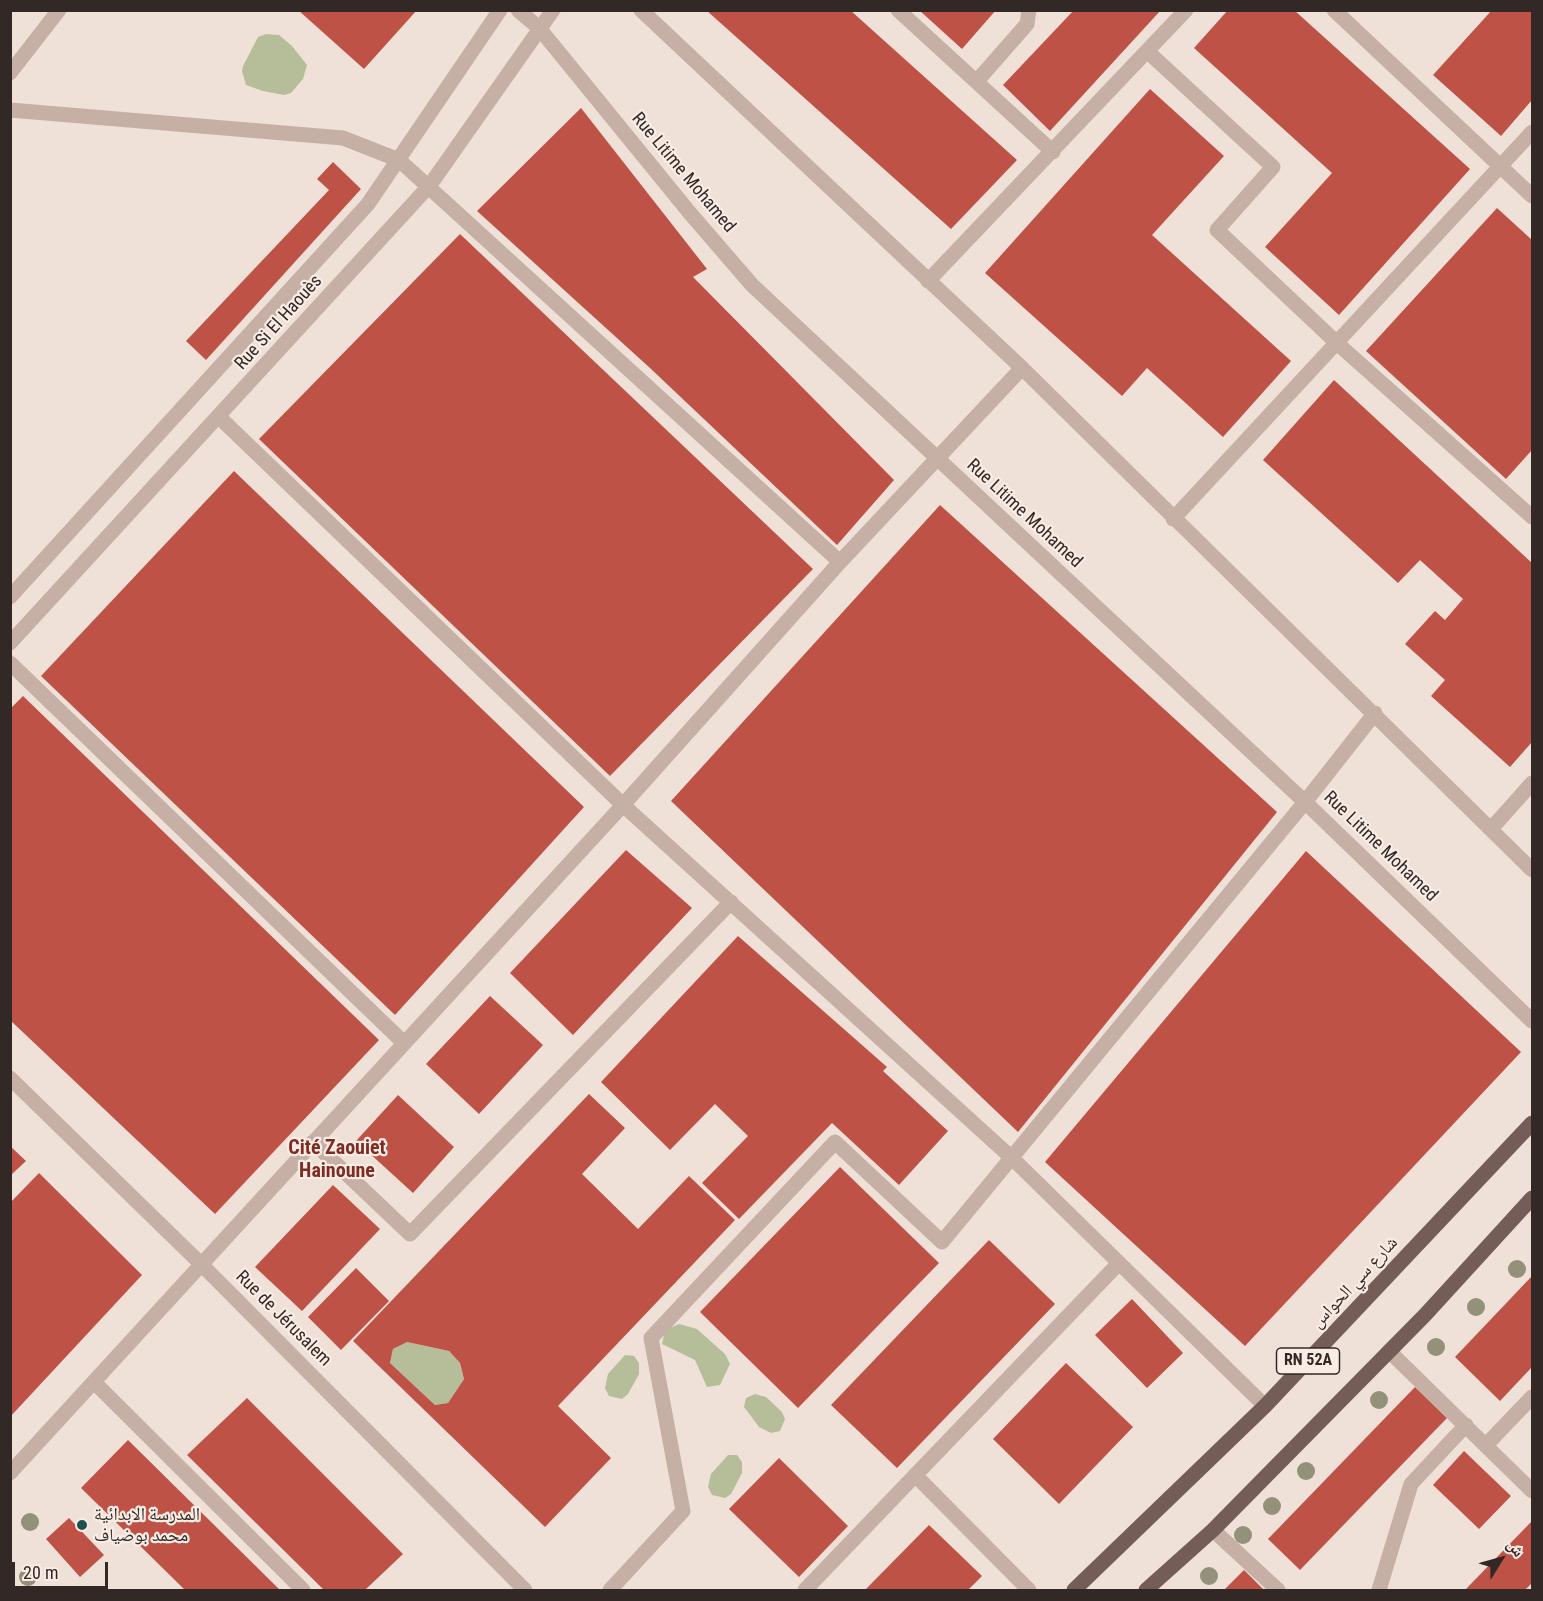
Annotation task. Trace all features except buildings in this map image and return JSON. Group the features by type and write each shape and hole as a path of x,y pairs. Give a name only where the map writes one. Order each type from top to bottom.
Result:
{"main road":[{"name":"شارع سي الحواس","path":"1074,1590 1265,1406 1533,1123"},
{"name":"RN 52A","path":"1146,1590 1213,1530 1389,1351 1533,1198"}],"street":[{"path":"10,73 58,10"},
{"name":"Rue Si El Haouès","path":"10,597 369,204 500,10"},
{"name":"Rue Litime Mohamed","path":"518,10 539,28 689,212 752,285 1305,802 1533,1021"},
{"name":"Rue Si El Haouès","path":"10,643 430,185 553,10"},
{"path":"641,10 1022,368 1173,519 1375,712 1533,870"},
{"path":"898,10 1053,152"},
{"path":"977,81 1027,24 1029,10"},
{"path":"928,282 1186,10"},
{"path":"1334,10 1533,196"},
{"path":"1148,52 1273,167 1217,230 1338,344 1533,517"},
{"path":"10,110 343,138 399,160 430,185 840,562"},
{"path":"1173,519 1533,132"},
{"path":"10,1473 623,805 840,562 1022,368"},
{"path":"219,417 623,805 1013,1159 1265,1406"},
{"path":"10,663 404,1043"},
{"path":"610,1590 683,1511 651,1338 835,1142 942,1242 1013,1159 1305,802 1375,712"},
{"path":"1491,829 1533,783"},
{"path":"313,1142 410,1234 731,902"},
{"name":"Rue de Jérusalem","path":"10,1078 201,1264 525,1590"},
{"path":"805,1590 1119,1263"},
{"path":"1389,1351 1533,1491"},
{"path":"94,1382 303,1590"},
{"path":"1486,1445 1533,1397"},
{"path":"1380,1590 1411,1484 1466,1425"},
{"path":"915,1475 1029,1590"},
{"path":"1213,1530 1278,1590"}],"green space":[{"path":"266,34 279,35 292,46 307,65 303,79 291,93 284,95 246,85 243,66 258,37"},
{"path":"679,1324 697,1329 725,1354 730,1364 720,1385 707,1387 695,1360 662,1344 665,1330"},
{"path":"407,1342 449,1351 460,1363 464,1379 448,1403 435,1405 390,1363 393,1349"},
{"path":"625,1355 634,1356 639,1363 639,1374 628,1394 622,1399 609,1396 605,1388 608,1374"},
{"path":"755,1394 766,1397 782,1412 785,1419 780,1431 771,1433 759,1427 744,1407 746,1398"},
{"path":"728,1455 737,1455 742,1462 742,1473 731,1494 725,1498 712,1495 708,1487 711,1474"}],"place":[{"name":"المدرسة الابدائية محمد بوضياف","path":"82,1525"}],"district":[{"name":"Cité Zaouiet Hainoune","path":"337,1160"}]}
